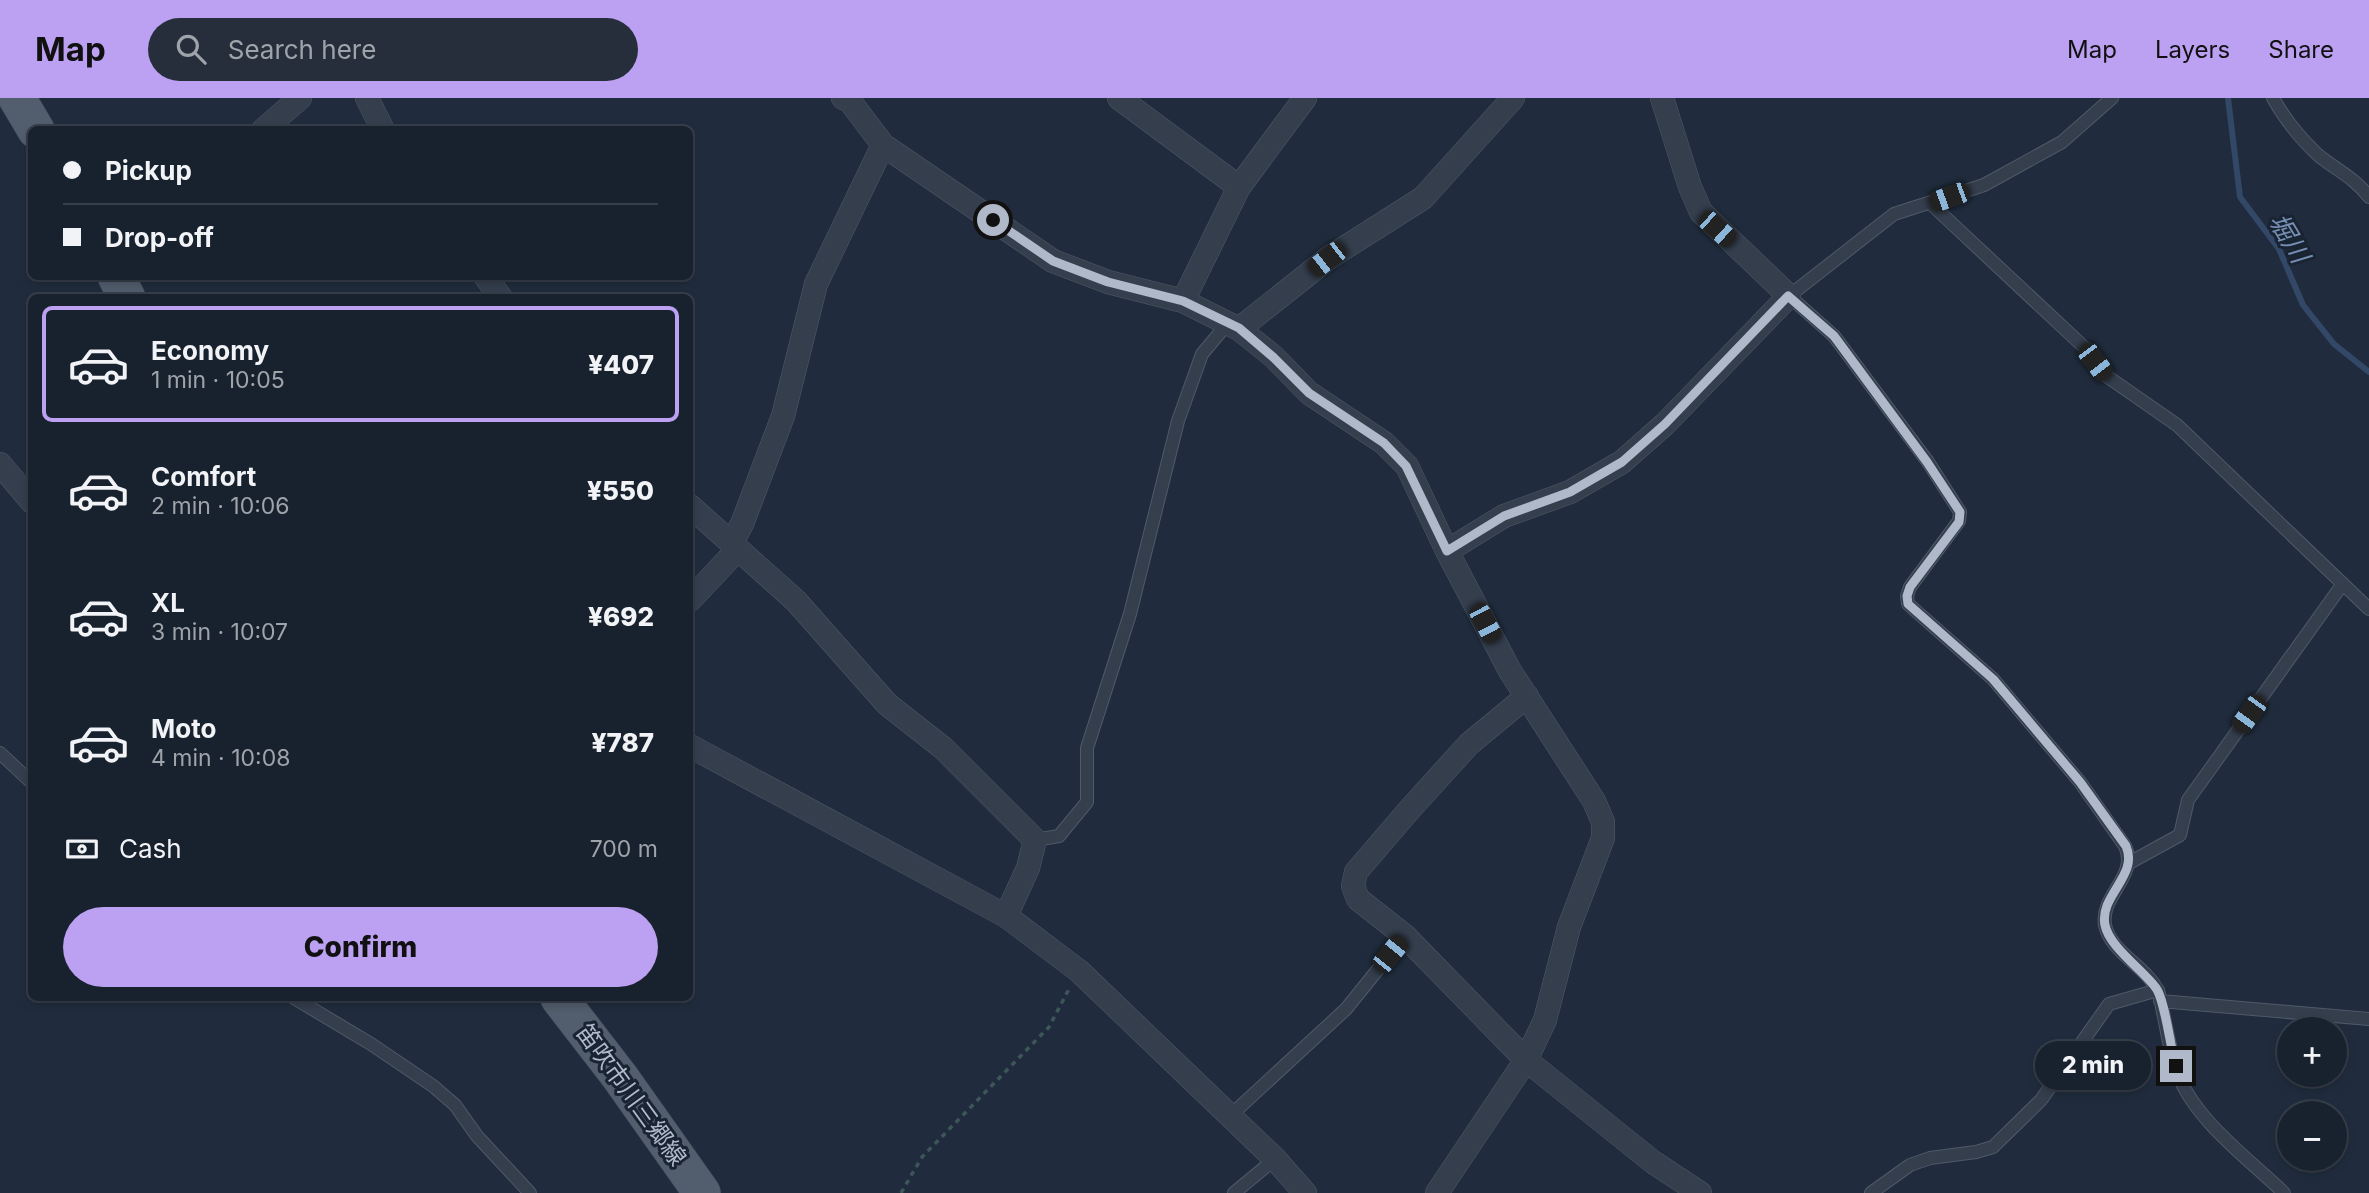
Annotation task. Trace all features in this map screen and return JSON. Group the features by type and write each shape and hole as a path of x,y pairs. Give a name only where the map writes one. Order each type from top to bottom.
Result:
{"main road":[{"path":"17,98 34,126"},
{"name":"笛吹市川三郷線","path":"560,1001 620,1077 702,1193"}],"street":[{"path":"268,126 300,98"},
{"path":"367,98 381,126"},
{"path":"1119,98 1239,187"},
{"path":"1183,301 1239,187 1305,98"},
{"path":"1234,326 1327,259 1423,198 1513,98"},
{"path":"1447,551 1504,516 1570,492 1622,462 1665,424 1788,296 1701,212 1690,187 1662,98"},
{"path":"847,99 883,145 1053,261 1108,282 1183,301 1234,326 1273,357 1309,393 1384,443 1406,466 1510,671 1594,801 1603,822 1603,838 1569,927 1545,1020 1526,1060 1437,1193"},
{"path":"693,596 735,546 783,416 816,284 883,145"},
{"path":"0,464 28,497"},
{"path":"693,509 796,601 887,704 943,748 1035,840 1028,868 1006,916"},
{"path":"1527,696 1469,744 1356,872 1353,886 1358,899 1405,936 1526,1060 1653,1162 1700,1193"},
{"path":"693,748 1006,916 1079,971 1275,1159 1305,1193"}],"lane":[{"path":"2112,98 2062,142 1984,185 1894,214 1788,296 1834,336 1927,462 1960,512 1959,522 1910,587 1908,604 1993,679 2080,782 2126,846 2130,855 2129,863 2106,910 2105,925 2112,939 2159,995 2171,1051 2181,1081 2201,1112 2284,1193"},
{"path":"2273,98 2281,113 2317,154 2363,188 2369,197"},
{"path":"1931,204 2085,348 2105,375 2177,425 2369,609"},
{"path":"1035,840 1059,836 1087,802 1087,748 1130,614 1178,421 1202,354 1234,326"},
{"path":"2129,863 2180,835 2188,800 2342,585"},
{"path":"0,753 28,779"},
{"path":"1230,1116 1346,1009 1405,936"},
{"path":"1871,1193 1910,1165 1930,1157 1976,1152 1993,1147 2041,1100 2109,1004 2159,995 2369,1019"},
{"path":"299,1001 371,1044 433,1086 455,1105 477,1136 530,1193"},
{"path":"1234,1193 1275,1159"}],"path":[{"path":"901,1193 922,1157 1049,1027 1079,971"}],"waterway":[{"name":"堀川","path":"2228,98 2240,197 2279,249 2303,305 2334,344 2369,372"}],"route":[{"path":"993,220 1053,261 1108,282 1183,301 1239,328 1309,393 1384,443 1406,466 1447,551 1504,516 1570,492 1622,462 1665,424 1788,296 1834,336 1927,462 1960,512 1959,522 1910,587 1908,604 1993,679 2080,782 2126,846 2130,855 2128,868 2106,910 2105,925 2112,939 2158,990 2176,1066"}]}
